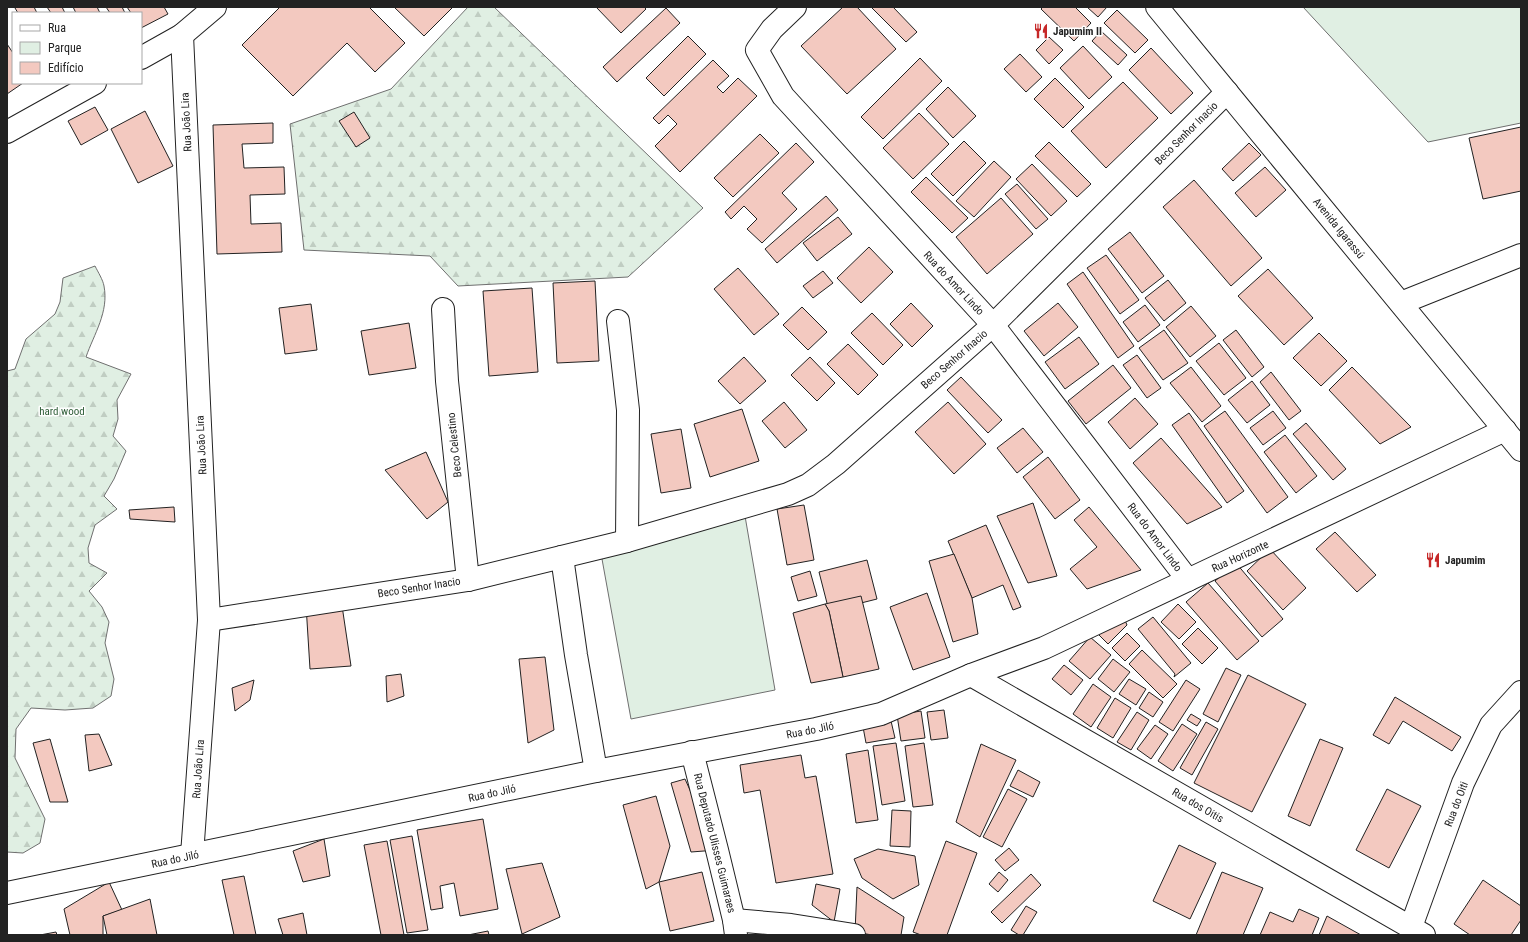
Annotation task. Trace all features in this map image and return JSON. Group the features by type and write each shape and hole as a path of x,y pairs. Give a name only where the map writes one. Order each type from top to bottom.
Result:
{"street":[{"path":"142,57 182,35 215,7"},
{"name":"Rua do Amor Lindo","path":"795,7 772,29 756,50 782,96 993,325 1188,580"},
{"name":"Avenida Igarassú","path":"1157,7 1521,450"},
{"name":"Rua João Lira","path":"182,35 209,620 192,855"},
{"path":"7,132 93,84"},
{"name":"Beco Senhor Inacio","path":"209,620 468,580 627,541 788,494 808,485 836,464 993,325 1228,92"},
{"path":"1401,304 1521,255"},
{"name":"Beco Celestino","path":"442,309 447,381 468,580"},
{"path":"618,320 628,410 627,541"},
{"name":"Rua Horizonte","path":"971,675 1044,648 1505,430"},
{"path":"562,557 576,655 596,771"},
{"name":"Rua do Jiló","path":"7,893 596,771 816,729 881,714 971,675"},
{"name":"Rua dos Oitis","path":"971,675 1418,931"},
{"name":"Rua do Oiti","path":"1418,931 1463,783 1492,725 1521,692"},
{"name":"Rua Deputado Ulisses Guimaraes","path":"692,752 735,928"},
{"path":"735,928 791,925 854,935"}],"green space":[{"path":"468,7 494,7 703,208 628,277 458,286 430,256 304,250 290,124 391,89"},
{"path":"1303,7 1521,7 1521,123 1428,142"},
{"name":"hard wood","path":"95,266 102,279 105,296 103,314 86,357 131,374 117,400 118,419 113,436 126,451 114,479 104,496 117,509 95,525 88,548 89,563 107,573 89,591 102,607 109,622 105,643 114,679 111,696 93,708 65,710 31,708 16,729 15,758 45,819 40,843 23,853 7,852 7,371 15,369 26,339 55,314 60,302 63,278"},
{"path":"745,516 775,690 631,719 600,548"}],"building":[{"path":"34,7 36,12 17,12 15,8"},
{"path":"47,7 62,7 64,12 50,12"},
{"path":"73,7 97,7 100,12 76,12"},
{"path":"106,7 122,7 124,12 109,12"},
{"path":"127,7 164,7 168,14 142,27 142,12 130,12"},
{"path":"280,7 369,7 405,43 375,72 347,43 293,96 242,45"},
{"path":"394,7 453,7 424,36"},
{"path":"596,7 644,7 646,9 621,33"},
{"path":"843,7 857,7 896,49 847,94 801,46"},
{"path":"871,7 893,7 917,32 906,42"},
{"path":"1043,7 1075,7 1091,23 1074,41 1041,9"},
{"path":"1087,7 1107,7 1098,17"},
{"path":"666,8 680,23 617,82 603,67"},
{"path":"1117,10 1148,40 1135,53 1104,23"},
{"path":"1101,31 1127,55 1118,65 1092,41"},
{"path":"688,36 706,54 664,96 646,78"},
{"path":"1049,37 1063,50 1049,64 1036,50"},
{"path":"7,44 12,52 12,84 22,84 7,94"},
{"path":"1083,46 1112,77 1089,99 1060,68"},
{"path":"1151,48 1193,93 1171,114 1129,70"},
{"path":"1020,54 1042,77 1026,92 1004,69"},
{"path":"920,58 942,81 883,139 861,117"},
{"path":"713,60 729,76 717,87 723,93 738,78 757,96 680,172 655,146 677,124 668,115 659,124 653,118"},
{"path":"1055,78 1084,107 1063,128 1034,99"},
{"path":"1123,82 1158,118 1106,168 1071,131"},
{"path":"948,87 976,116 953,138 926,109"},
{"path":"95,107 108,130 81,145 68,121"},
{"path":"145,111 173,166 138,183 111,129"},
{"path":"354,112 370,138 356,147 339,121"},
{"path":"919,113 949,144 913,179 883,148"},
{"path":"273,123 273,143 242,144 244,168 284,167 285,194 250,195 251,224 281,223 282,252 217,254 213,125"},
{"path":"1521,127 1521,191 1483,199 1469,138"},
{"path":"760,134 779,153 733,197 714,178"},
{"path":"964,141 986,163 953,196 931,174"},
{"path":"1049,142 1091,184 1077,197 1035,156"},
{"path":"796,143 814,162 782,193 797,209 762,243 747,229 757,219 744,206 731,219 725,212"},
{"path":"1249,143 1261,155 1233,181 1222,169"},
{"path":"994,161 1011,177 974,217 956,201"},
{"path":"1032,164 1067,201 1051,216 1016,179"},
{"path":"1265,167 1286,190 1256,217 1235,193"},
{"path":"926,177 968,218 952,233 911,192"},
{"path":"1194,180 1262,258 1231,286 1163,207"},
{"path":"1017,184 1048,219 1036,229 1005,194"},
{"path":"826,196 838,210 777,263 765,249"},
{"path":"1001,198 1033,234 987,274 956,237"},
{"path":"838,217 852,234 817,261 803,243"},
{"path":"1130,232 1164,276 1142,293 1108,249"},
{"path":"869,247 893,272 861,303 837,278"},
{"path":"1106,255 1139,300 1120,314 1087,268"},
{"path":"738,268 779,314 754,335 714,289"},
{"path":"1268,269 1313,318 1284,345 1238,296"},
{"path":"823,271 833,283 813,298 803,286"},
{"path":"1083,272 1134,346 1118,358 1067,284"},
{"path":"1168,280 1186,303 1164,321 1145,298"},
{"path":"595,281 599,361 557,363 553,283"},
{"path":"532,288 538,372 489,376 483,291"},
{"path":"911,303 933,326 912,347 890,324"},
{"path":"1058,303 1078,327 1044,356 1024,331"},
{"path":"311,304 317,350 285,354 279,308"},
{"path":"1145,305 1160,325 1138,342 1123,322"},
{"path":"1191,306 1216,336 1190,357 1166,327"},
{"path":"802,307 827,332 808,350 783,325"},
{"path":"872,313 903,345 883,365 851,333"},
{"path":"409,323 416,368 369,375 361,331"},
{"path":"1164,330 1188,363 1163,380 1139,348"},
{"path":"1236,330 1264,367 1252,377 1223,340"},
{"path":"1319,333 1347,361 1321,386 1293,358"},
{"path":"1079,337 1099,364 1065,389 1045,362"},
{"path":"1219,343 1246,378 1224,395 1196,361"},
{"path":"848,344 878,375 858,395 827,364"},
{"path":"1137,355 1161,388 1147,398 1123,365"},
{"path":"744,357 766,381 740,404 718,381"},
{"path":"810,357 835,383 817,401 791,375"},
{"path":"1113,365 1131,388 1086,424 1068,401"},
{"path":"1191,367 1221,406 1202,422 1170,383"},
{"path":"1352,367 1411,427 1380,444 1329,390"},
{"path":"1271,372 1301,411 1289,420 1260,382"},
{"path":"961,377 1002,420 988,433 947,390"},
{"path":"1252,381 1270,405 1247,423 1228,400"},
{"path":"1135,398 1158,424 1130,449 1108,422"},
{"path":"784,402 807,430 785,448 762,421"},
{"path":"948,402 986,444 954,474 915,432"},
{"path":"742,409 759,461 710,477 694,424"},
{"path":"1225,411 1288,497 1267,513 1204,426"},
{"path":"1273,411 1286,428 1263,445 1250,428"},
{"path":"1189,413 1244,491 1227,503 1172,425"},
{"path":"1306,423 1346,469 1333,480 1293,434"},
{"path":"1023,428 1043,452 1017,473 997,448"},
{"path":"681,429 691,488 661,493 651,434"},
{"path":"1285,435 1317,476 1296,493 1264,452"},
{"path":"1161,438 1222,507 1187,524 1133,463"},
{"path":"426,452 448,502 427,519 385,470"},
{"path":"1048,457 1080,500 1055,519 1023,477"},
{"path":"1033,503 1057,576 1028,583 997,516"},
{"path":"804,505 814,560 787,565 777,509"},
{"path":"174,507 175,522 130,519 129,510"},
{"path":"1089,507 1141,570 1087,589 1070,569 1097,547 1074,520"},
{"path":"986,525 1021,607 1013,610 1003,585 972,598 948,541"},
{"path":"1335,532 1376,575 1357,592 1316,549"},
{"path":"1270,549 1306,588 1283,610 1247,571"},
{"path":"954,554 972,598 978,634 953,642 929,561"},
{"path":"867,560 877,599 829,611 819,572"},
{"path":"1236,563 1283,619 1262,637 1215,581"},
{"path":"810,571 817,596 798,601 791,577"},
{"path":"1208,583 1259,641 1237,660 1186,602"},
{"path":"927,593 950,657 913,670 890,607"},
{"path":"861,596 879,669 843,677 829,611 825,604"},
{"path":"341,599 351,666 310,669 306,605"},
{"path":"825,604 829,611 843,677 811,683 793,613"},
{"path":"1178,604 1196,622 1179,639 1161,622"},
{"path":"1153,617 1191,663 1174,677 1175,674 1138,629"},
{"path":"1124,618 1127,625 1108,644 1096,632"},
{"path":"1198,628 1218,648 1202,664 1182,644"},
{"path":"1127,633 1140,646 1125,661 1112,648"},
{"path":"1090,637 1111,655 1090,679 1069,661"},
{"path":"1142,650 1177,684 1163,698 1129,664"},
{"path":"545,657 554,730 528,743 519,659"},
{"path":"1113,659 1130,672 1114,692 1098,679"},
{"path":"1064,665 1083,680 1071,695 1052,679"},
{"path":"1226,668 1241,675 1218,722 1203,714"},
{"path":"401,674 404,696 387,702 386,676"},
{"path":"1248,675 1306,704 1252,812 1194,783"},
{"path":"1129,679 1146,689 1136,705 1119,694"},
{"path":"254,680 250,700 235,711 232,688"},
{"path":"1186,680 1200,689 1173,731 1159,722"},
{"path":"1093,684 1111,697 1091,727 1073,714"},
{"path":"1149,692 1163,702 1153,717 1139,708"},
{"path":"1395,697 1461,737 1452,751 1403,721 1389,744 1373,735"},
{"path":"1115,698 1131,708 1113,738 1097,728"},
{"path":"944,710 948,738 931,740 927,712"},
{"path":"921,711 925,738 901,741 897,715"},
{"path":"1137,712 1149,720 1131,750 1117,742"},
{"path":"1191,714 1201,720 1197,726 1187,720"},
{"path":"891,721 895,738 866,743 863,727"},
{"path":"1206,722 1218,729 1192,775 1180,768"},
{"path":"1182,724 1197,734 1173,771 1158,761"},
{"path":"1155,725 1168,734 1151,759 1137,749"},
{"path":"99,734 112,765 89,771 85,735"},
{"path":"50,739 68,802 50,802 33,743"},
{"path":"1320,739 1343,748 1310,826 1288,816"},
{"path":"896,743 905,801 882,805 873,746"},
{"path":"924,743 933,805 913,807 905,746"},
{"path":"981,744 1016,760 980,837 956,822"},
{"path":"868,750 878,820 856,823 846,754"},
{"path":"801,755 805,778 816,776 833,874 776,883 760,790 744,793 740,765"},
{"path":"1018,770 1040,782 1033,797 1010,786"},
{"path":"685,779 717,850 691,852 671,783"},
{"path":"1008,789 1027,799 1002,847 983,837"},
{"path":"1387,789 1421,806 1389,868 1356,850"},
{"path":"656,796 670,846 659,882 646,889 623,805"},
{"path":"892,810 911,811 910,847 890,846"},
{"path":"483,819 498,909 460,916 454,883 440,886 443,908 431,910 417,830"},
{"path":"412,836 428,930 407,933 390,840"},
{"path":"324,839 330,876 303,882 293,851"},
{"path":"387,841 404,935 381,935 364,845"},
{"path":"946,841 977,853 947,935 921,935 913,932"},
{"path":"1179,845 1216,863 1190,919 1153,901"},
{"path":"1009,848 1019,860 1005,871 995,860"},
{"path":"878,849 915,856 919,885 893,899 862,878 854,859"},
{"path":"542,863 560,917 522,934 506,869"},
{"path":"702,872 714,921 670,931 659,882"},
{"path":"999,872 1008,880 998,892 989,884"},
{"path":"1222,872 1263,888 1243,935 1196,935"},
{"path":"1031,874 1041,885 1002,923 991,912"},
{"path":"244,876 256,935 234,935 222,880"},
{"path":"1483,880 1521,906 1521,920 1511,935 1470,935 1454,924"},
{"path":"109,882 122,910 103,916 103,935 70,935 64,909"},
{"path":"816,884 840,889 834,922 812,905"},
{"path":"857,887 904,917 901,935 872,935 855,932"},
{"path":"150,899 157,935 107,935 103,916"},
{"path":"1026,906 1037,912 1023,935 1019,935 1011,930"},
{"path":"1299,909 1319,918 1312,935 1260,935 1270,912 1293,922"},
{"path":"303,913 307,935 283,935 278,919"},
{"path":"1327,916 1361,935 1319,935"},
{"path":"488,931 489,935 468,935"},
{"path":"56,932 57,935 40,935"}],"place":[{"name":"Japumim II","path":"1041,31"},
{"name":"Japumim","path":"1433,560"}]}
